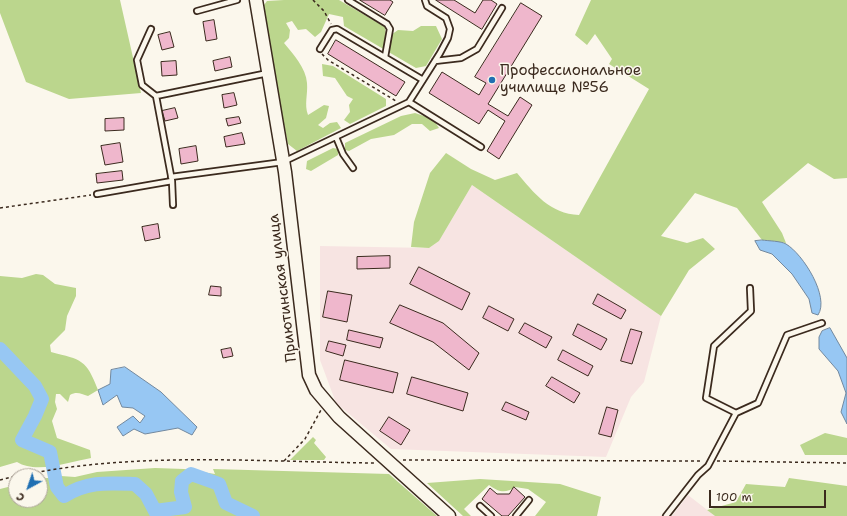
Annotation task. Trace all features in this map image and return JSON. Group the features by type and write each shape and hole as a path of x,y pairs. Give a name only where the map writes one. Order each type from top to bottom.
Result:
{"street":[{"name":"Приютинская улица","path":"256,0 284,162 309,375 316,390 339,417 450,516"}],"lane":[{"path":"197,11 237,0"},
{"path":"348,0 387,24 390,29 385,57"},
{"path":"97,194 172,179 284,162 409,102 448,38 450,29 446,18 427,6 425,0"},
{"path":"435,61 461,58 477,49 502,8"},
{"path":"151,29 137,60 142,85 156,96 172,179 173,205"},
{"path":"320,49 332,30 337,29 423,80"},
{"path":"156,96 268,73"},
{"path":"409,102 481,147"},
{"path":"336,137 343,154 353,168"},
{"path":"736,413 706,398 714,346 751,311 750,288"},
{"path":"666,516 710,461 736,413 758,403 787,335 822,323"},
{"path":"516,516 529,500"},
{"path":"480,506 491,516"}],"path":[{"path":"313,0 330,20 332,30"},
{"path":"320,49 328,60 403,105"},
{"path":"0,208 97,194"},
{"path":"284,461 305,439 322,409"},
{"path":"48,470 114,462 179,460 380,463"},
{"path":"400,460 847,463"}],"shaded area":[{"path":"472,185 661,316 644,382 631,397 606,457 391,449 336,403 320,360 320,246 429,248 439,241"},
{"path":"688,495 715,516 672,516"}],"green space":[{"path":"0,0 120,0 141,93 69,99 26,82 0,13"},
{"path":"339,0 385,27 386,35 388,37 398,30 413,31 421,26 436,26 442,39 426,66 416,68 344,26 343,17 329,14 321,32 315,37 306,29 298,30 292,21 286,23 290,30 289,38 284,43 298,62 306,77 306,107 308,115 324,105 329,106 326,118 318,125 323,128 330,123 337,122 341,128 297,151 288,144 274,74 264,5 267,1"},
{"path":"591,0 847,0 847,178 834,179 808,163 762,202 782,233 786,243 762,240 737,208 695,193 661,236 687,243 703,238 715,249 689,270 661,316 472,185 439,241 429,248 411,247 414,222 430,173 446,153 471,169 495,180 517,173 536,195 551,207 569,214 579,215 649,89 609,64 612,59 595,34 587,45 575,35"},
{"path":"322,64 333,66 386,99 386,106 350,124 344,120 350,112 349,105 353,99 347,96 335,78 323,76"},
{"path":"415,113 433,119 439,128 430,131 422,124 412,124 394,135 371,139 349,151 345,150 345,143 401,116"},
{"path":"333,148 338,149 338,155 311,171 306,169 307,161"},
{"path":"36,274 43,275 55,284 76,288 76,296 67,316 65,330 50,345 51,352 82,362 90,372 98,390 88,396 79,393 72,394 70,395 68,402 60,394 56,394 55,402 57,409 52,421 57,438 90,450 91,458 43,467 34,467 17,462 0,467 0,276 22,278"},
{"path":"825,433 847,438 847,455 805,455 800,445"},
{"path":"313,437 316,440 314,443 326,457 324,460 290,460"},
{"path":"155,468 184,469 215,474 213,469 389,474 437,516 0,516 0,489 8,487 8,508 48,508 48,478 61,476 75,477 97,472"},
{"path":"789,478 847,486 847,516 715,516 707,510 736,502 746,484 785,487"},
{"path":"480,479 560,484 601,497 597,516 535,516 546,502 528,489 515,487 508,491 502,491 489,485 464,509 471,516 463,516 427,483"}],"water":[{"path":"762,240 786,244 793,249 807,266 818,287 821,307 818,315 812,313 809,299 792,274 772,254 760,250 755,241"},
{"path":"830,328 847,358 847,424 841,412 846,393 838,371 819,349 819,337 822,331"},
{"path":"125,367 161,392 197,427 192,435 178,428 145,434 134,429 123,436 117,427 133,416 140,423 145,416 133,408 122,407 117,395 103,405 98,390 110,384 111,370"}],"building":[{"path":"360,0 390,0 393,2 385,15"},
{"path":"436,0 454,0 475,13 483,0 491,0 497,4 482,29"},
{"name":"Профессиональное училище №56","path":"521,3 542,16 488,104 508,116 520,97 532,105 499,159 487,151 505,121 488,110 479,124 429,93 442,72 479,95 486,83 475,77"},
{"path":"214,20 217,39 206,41 203,22"},
{"path":"170,32 174,47 162,50 158,35"},
{"path":"336,40 405,82 396,96 328,54"},
{"path":"230,57 232,67 215,71 213,61"},
{"path":"176,61 177,75 162,76 161,62"},
{"path":"234,93 237,105 224,108 222,95"},
{"path":"175,108 178,118 165,121 162,111"},
{"path":"239,117 241,123 228,126 226,119"},
{"path":"124,118 124,130 105,131 105,119"},
{"path":"242,133 245,144 226,147 224,137"},
{"path":"120,143 123,162 105,165 101,146"},
{"path":"196,146 198,161 181,164 179,149"},
{"path":"122,171 123,180 97,183 96,174"},
{"path":"158,224 160,238 145,241 142,227"},
{"path":"390,256 390,268 357,269 357,257"},
{"path":"419,267 470,293 462,310 410,284"},
{"path":"211,286 221,287 221,296 209,295"},
{"path":"328,291 352,295 347,322 323,317"},
{"path":"598,294 626,310 621,319 593,304"},
{"path":"400,305 443,323 479,353 469,370 433,342 390,323"},
{"path":"489,306 514,319 508,331 483,318"},
{"path":"525,323 552,337 546,348 519,333"},
{"path":"578,324 607,339 601,350 573,335"},
{"path":"631,329 642,332 632,364 621,361"},
{"path":"349,330 383,338 380,348 347,340"},
{"path":"329,341 346,345 343,356 326,351"},
{"path":"231,348 233,356 223,358 221,350"},
{"path":"563,350 593,366 588,376 558,360"},
{"path":"345,360 398,373 393,393 340,380"},
{"path":"412,377 468,393 463,411 407,394"},
{"path":"552,377 580,393 574,403 546,386"},
{"path":"506,402 529,412 526,420 502,410"},
{"path":"607,407 618,410 611,437 599,434"},
{"path":"389,417 410,430 401,445 380,431"},
{"path":"514,487 525,497 508,516 502,516 482,499 490,488 497,494 509,494"}],"waterway":[{"path":"0,349 35,386 42,399 22,440 50,452 57,487 64,496 90,485 107,483 135,484 146,494 155,511 185,507 181,492 182,481 191,474 219,484 226,503 253,516"}],"place":[{"name":"Профессиональное училище №56","path":"492,80"}]}
